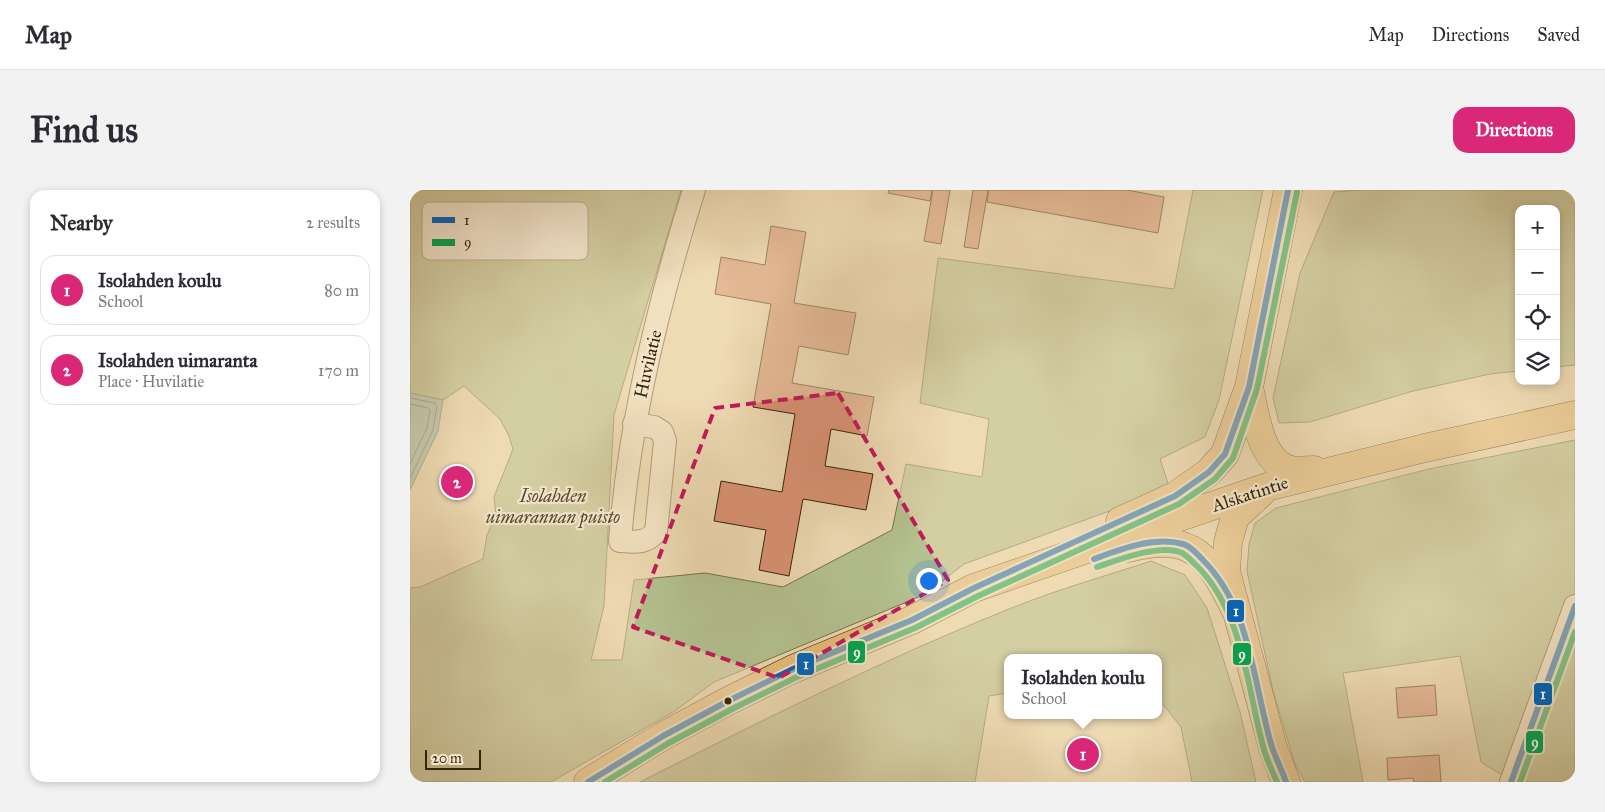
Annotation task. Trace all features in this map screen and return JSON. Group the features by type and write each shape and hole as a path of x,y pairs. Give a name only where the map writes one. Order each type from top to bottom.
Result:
{"main road":[{"path":"974,588 1175,496 1209,472 1225,454 1249,387 1288,190"},
{"path":"1249,387 1263,445 1276,462 1290,470 1329,471"},
{"name":"Alskatintie","path":"588,782 663,736 744,693 794,669 912,620 974,588 1267,487 1329,471 1575,416"},
{"path":"1267,487 1235,517 1228,542 1226,572 1273,748 1286,782"},
{"path":"912,620 1112,552 1166,542 1185,544 1205,560 1220,579 1237,613"}],"street":[{"name":"Huvilatie","path":"634,424 654,427 662,432 665,442 656,532 649,540 640,543 620,541 625,479 634,424 651,348 694,190"},
{"path":"1510,782 1575,606"}],"highlighted area":[{"path":"838,393 948,580 779,678 633,627 715,408"}],"green space":[{"name":"Isolahden uimarannan puisto","path":"410,190 681,190 614,415 604,606 591,660 622,660 634,580 705,573 783,587 892,530 906,464 982,477 989,419 920,403 938,258 1174,289 1193,190 1263,190 1219,400 1205,437 1160,459 1170,489 964,564 926,594 714,682 675,711 551,782 410,782 410,588 420,587 483,559 487,535 496,515 494,497 513,449 500,419 464,386 443,400 410,393"},
{"path":"1358,190 1575,190 1575,365 1560,367 1560,205 1515,205 1515,371 1490,374 1413,391 1310,422 1279,423 1273,398 1300,273 1334,192"},
{"path":"1575,440 1575,782 1513,782 1481,762 1460,656 1343,673 1363,782 1305,782 1295,764 1273,691 1247,571 1249,544 1255,523 1276,508 1429,469"},
{"path":"1151,561 1185,575 1207,608 1240,712 1256,782 1192,782 1181,727 1162,703 1162,654 1004,654 1004,694 989,696 975,782 640,782 825,690 919,647 1048,594"}],"water":[{"path":"410,393 443,400 438,431 410,490"}],"building":[{"path":"889,190 932,190 930,201 888,193"},
{"path":"933,190 950,190 941,244 924,241"},
{"path":"973,190 988,190 978,249 964,247"},
{"path":"989,190 1127,190 1164,197 1158,233 987,202"},
{"path":"771,226 806,232 794,303 856,313 848,355 799,346 792,383 874,397 867,436 831,429 825,466 873,474 866,510 803,499 789,576 759,570 766,530 714,521 721,481 782,492 795,414 753,407 771,304 715,294 721,257 765,265"},
{"path":"1435,685 1437,715 1398,718 1396,688"},
{"path":"1439,755 1441,782 1414,782 1413,778 1388,780 1387,758"}],"transit line":[{"name":"1","path":"588,782 663,736 728,701 793,669 912,620 974,588 1175,496 1209,472 1225,454 1249,387 1288,190"},
{"name":"9","path":"605,782 667,744 732,709 797,677 915,628 978,596 1179,504 1215,479 1233,458 1257,389 1297,192"},
{"name":"1","path":"1094,559 1138,545 1172,542 1186,545 1194,550 1203,560 1219,580 1232,601 1241,624 1249,649 1272,747 1286,782"},
{"name":"9","path":"1097,567 1151,551 1163,550 1173,550 1182,553 1197,566 1212,585 1224,605 1234,628 1264,751 1277,782"},
{"name":"1","path":"1511,782 1575,606"},
{"name":"9","path":"1520,782 1575,632"}],"place":[{"name":"Isolahden uimaranta","path":"457,482"},
{"name":"Isolahden koulu","path":"1083,754"}]}
